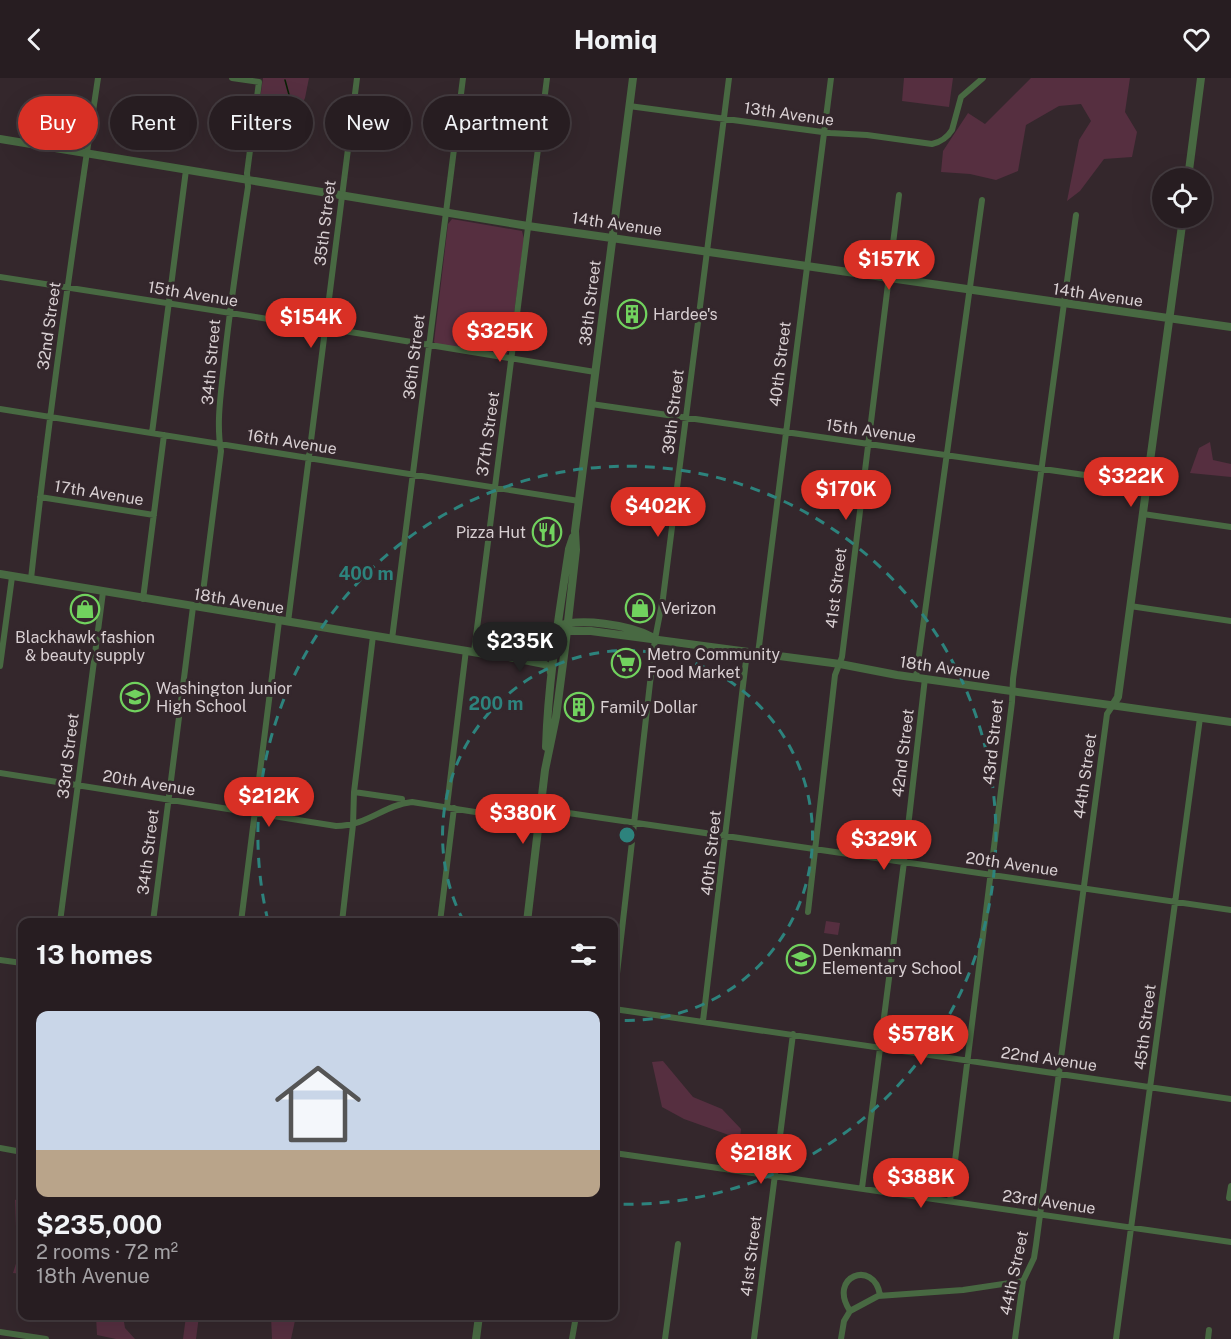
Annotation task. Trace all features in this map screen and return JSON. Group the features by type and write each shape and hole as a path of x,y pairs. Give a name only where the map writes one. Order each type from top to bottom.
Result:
{"street":[{"name":"32nd Street","path":"31,579 86,153 98,78"},
{"name":"34th Street","path":"153,918 168,800 221,451 221,392 229,314 248,187 259,82 232,78"},
{"name":"35th Street","path":"288,622 357,78"},
{"name":"36th Street","path":"392,639 463,78"},
{"name":"37th Street","path":"440,918 450,807 470,651 495,489 547,78"},
{"name":"38th Street","path":"527,918 545,770 556,717 568,627 576,550 575,531 633,78"},
{"name":"39th Street","path":"618,964 656,639 729,78"},
{"name":"40th Street","path":"758,654 831,78"},
{"name":"13th Avenue","path":"629,106 824,133 867,135 927,145 939,143 945,139 952,130 961,97 982,78"},
{"path":"1189,168 1201,78"},
{"name":"14th Avenue","path":"0,139 528,226 1231,327"},
{"path":"152,433 186,170"},
{"name":"41st Street","path":"808,912 835,675 840,664 899,195"},
{"name":"42nd Street","path":"862,1188 904,862 921,678 947,454 982,200"},
{"name":"43rd Street","path":"950,1201 1012,691 1076,215"},
{"name":"44th Street","path":"1015,1339 1023,1281 1034,1258 1107,714 1118,697 1182,228"},
{"name":"15th Avenue","path":"0,277 229,314 326,327 595,372"},
{"name":"15th Avenue","path":"591,404 1147,484"},
{"name":"16th Avenue","path":"0,409 579,501"},
{"path":"143,599 164,435"},
{"name":"17th Avenue","path":"40,497 154,515"},
{"path":"1143,514 1231,527"},
{"name":"38th Street","path":"545,770 551,673 569,549 575,531"},
{"name":"18th Avenue","path":"0,574 197,608 505,656 525,653 568,627 583,622 624,628 656,639 1231,722"},
{"path":"0,666 12,577"},
{"name":"33rd Street","path":"61,918 103,592"},
{"path":"1130,606 1231,621"},
{"path":"241,918 279,621"},
{"name":"18th Avenue","path":"470,651 512,649 558,626 568,627"},
{"path":"342,918 353,825 354,792 373,636"},
{"name":"40th Street","path":"704,1022 747,652"},
{"path":"505,656 544,664 550,668 551,673"},
{"name":"45th Street","path":"1116,1339 1200,718"},
{"name":"20th Avenue","path":"0,773 336,826 353,825 407,803 425,803 539,822"},
{"path":"354,792 402,799"},
{"name":"20th Avenue","path":"540,809 1231,910"},
{"path":"0,960 18,962"},
{"name":"22nd Avenue","path":"618,1010 1231,1100"},
{"name":"41st Street","path":"754,1339 793,1034"},
{"path":"0,1148 18,1151"},
{"name":"23rd Avenue","path":"618,1154 1231,1242"},
{"path":"1229,1198 1231,1186"},
{"path":"665,1339 678,1244"},
{"path":"850,1311 844,1302 843,1292 845,1284 854,1277 864,1275 873,1278 878,1284 880,1295"},
{"path":"841,1339 844,1321 850,1311 880,1295 963,1290 1023,1281"},
{"path":"476,1339 478,1320"},
{"path":"572,1339 575,1320"},
{"path":"1208,1339 1209,1330"},
{"path":"0,1332 46,1339"}],"shaded area":[{"path":"263,78 309,78 305,96 260,96"},
{"path":"904,78 953,78 949,107 902,101"},
{"path":"1031,78 1130,78 1125,112 1137,132 1132,157 1104,159 1080,191 1067,201 1079,140 1091,121 1081,104 1059,106 1026,125 1018,171 996,180 970,174 941,172 943,151 968,113 985,124"},
{"path":"452,219 522,231 524,239 509,351 506,355 434,342 448,224"},
{"path":"1210,442 1213,460 1231,464 1231,477 1190,473 1199,448"},
{"path":"826,921 840,923 838,935 824,933"},
{"path":"663,1061 693,1097 722,1109 741,1129 740,1139 684,1119 662,1107 652,1062"},
{"path":"18,1199 18,1235 16,1227 15,1200"},
{"path":"18,1257 18,1274 13,1273"},
{"path":"96,1320 124,1320 125,1328 135,1339 116,1339 97,1335"},
{"path":"185,1320 198,1320 196,1339 183,1339"},
{"path":"271,1320 295,1320 291,1339 272,1339"}],"waterway":[{"path":"285,80 289,96"}],"place":[{"name":"Hardee's","path":"632,314"},
{"name":"Pizza Hut","path":"547,532"},
{"name":"Verizon","path":"640,608"},
{"name":"Blackhawk fashion & beauty supply","path":"85,609"},
{"name":"Metro Community Food Market","path":"626,663"},
{"name":"Washington Junior High School","path":"135,697"},
{"name":"Family Dollar","path":"579,707"},
{"name":"Denkmann Elementary School","path":"801,959"}]}
